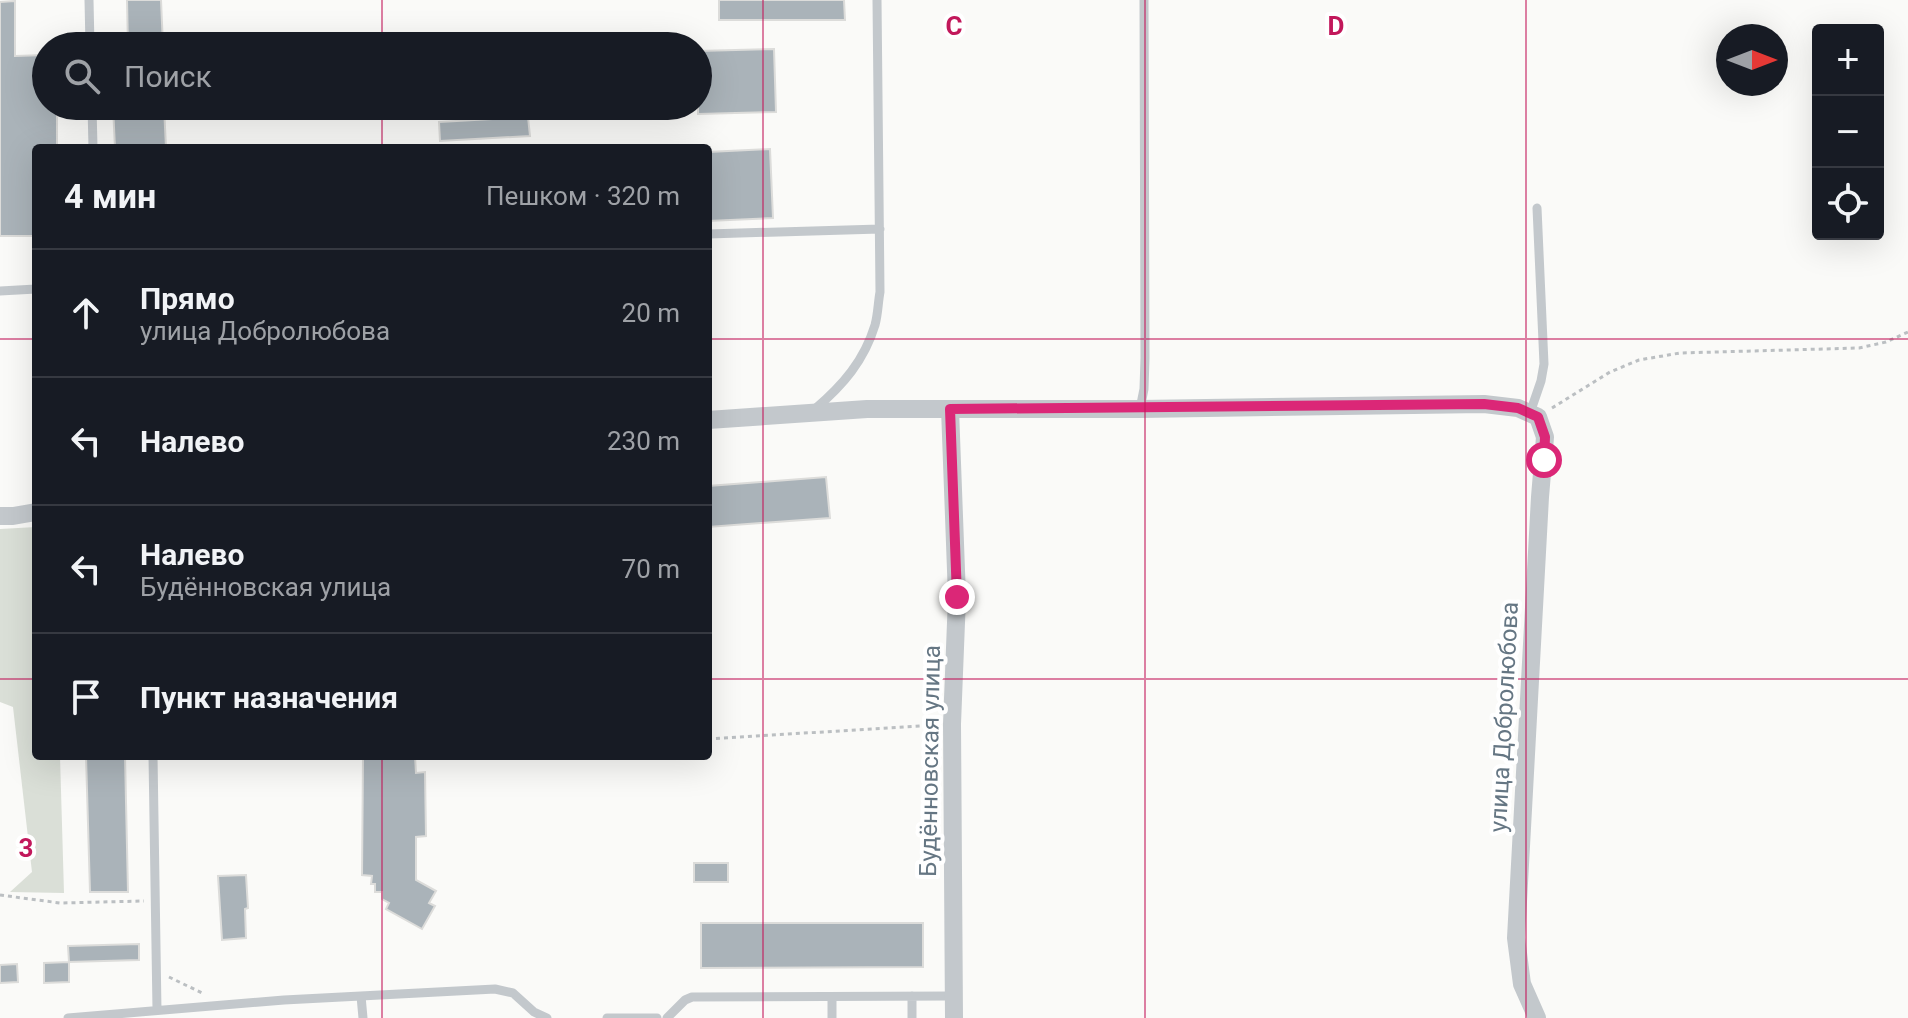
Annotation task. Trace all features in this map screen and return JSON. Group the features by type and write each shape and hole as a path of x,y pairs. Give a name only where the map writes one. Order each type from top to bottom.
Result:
{"street":[{"path":"712,420 867,409 1484,404 1518,408 1534,415"},
{"name":"Будённовская улица","path":"950,409 957,597 952,724 954,1018"},
{"name":"улица Добролюбова","path":"1534,415 1545,437 1516,938 1522,984 1537,1018"},
{"path":"0,516 32,513"}],"lane":[{"path":"89,0 90,32"},
{"path":"809,414 849,376 875,324 880,292 877,0"},
{"path":"1140,409 1145,358 1144,0"},
{"path":"92,120 93,144"},
{"path":"1534,415 1544,364 1537,208"},
{"path":"712,234 880,229"},
{"path":"0,291 32,289"},
{"path":"153,760 157,1010"},
{"path":"68,1018 157,1010 186,1013 217,1005 284,1000 495,989 513,993 534,1012 547,1018"},
{"path":"361,996 363,1018"},
{"path":"912,996 912,1018"},
{"path":"667,1018 692,997 953,996"},
{"path":"832,997 832,1018"},
{"path":"607,1018 657,1018"}],"path":[{"path":"1534,415 1610,372 1639,360 1680,353 1859,348 1886,342 1908,332"},
{"path":"712,739 952,724"},
{"path":"0,895 60,903 155,900"},
{"path":"156,972 191,986 217,1005"}],"shaded area":[{"path":"32,527 32,760 60,760 64,893 10,892 32,872 13,707 0,702 0,529"}],"building":[{"path":"127,0 161,0 162,32 128,32"},
{"path":"719,0 844,0 845,20 719,20"},
{"path":"15,1 15,56 32,55 32,120 57,120 57,144 32,144 32,236 0,236 0,2"},
{"path":"774,49 776,112 712,114 712,51"},
{"path":"114,120 165,120 166,144 115,144"},
{"path":"528,120 530,136 440,141 439,122"},
{"path":"770,149 773,218 712,221 712,152"},
{"path":"826,477 830,518 712,527 712,486"},
{"path":"86,760 125,760 128,892 90,892"},
{"path":"363,760 415,760 416,773 425,772 426,836 416,837 416,880 436,891 429,903 435,906 422,929 386,909 389,903 382,899 382,892 375,892 375,884 371,884 372,876 362,875"},
{"path":"694,863 728,863 728,882 694,882"},
{"path":"246,875 246,938 222,940 218,876"},
{"path":"701,923 923,923 923,967 701,968"},
{"path":"139,944 139,960 69,962 68,946"},
{"path":"69,962 69,982 44,983 44,963"},
{"path":"17,964 18,982 0,983 0,965"}],"route":[{"path":"957,597 950,409 1484,404 1518,408 1538,417 1545,437 1544,460"}]}
